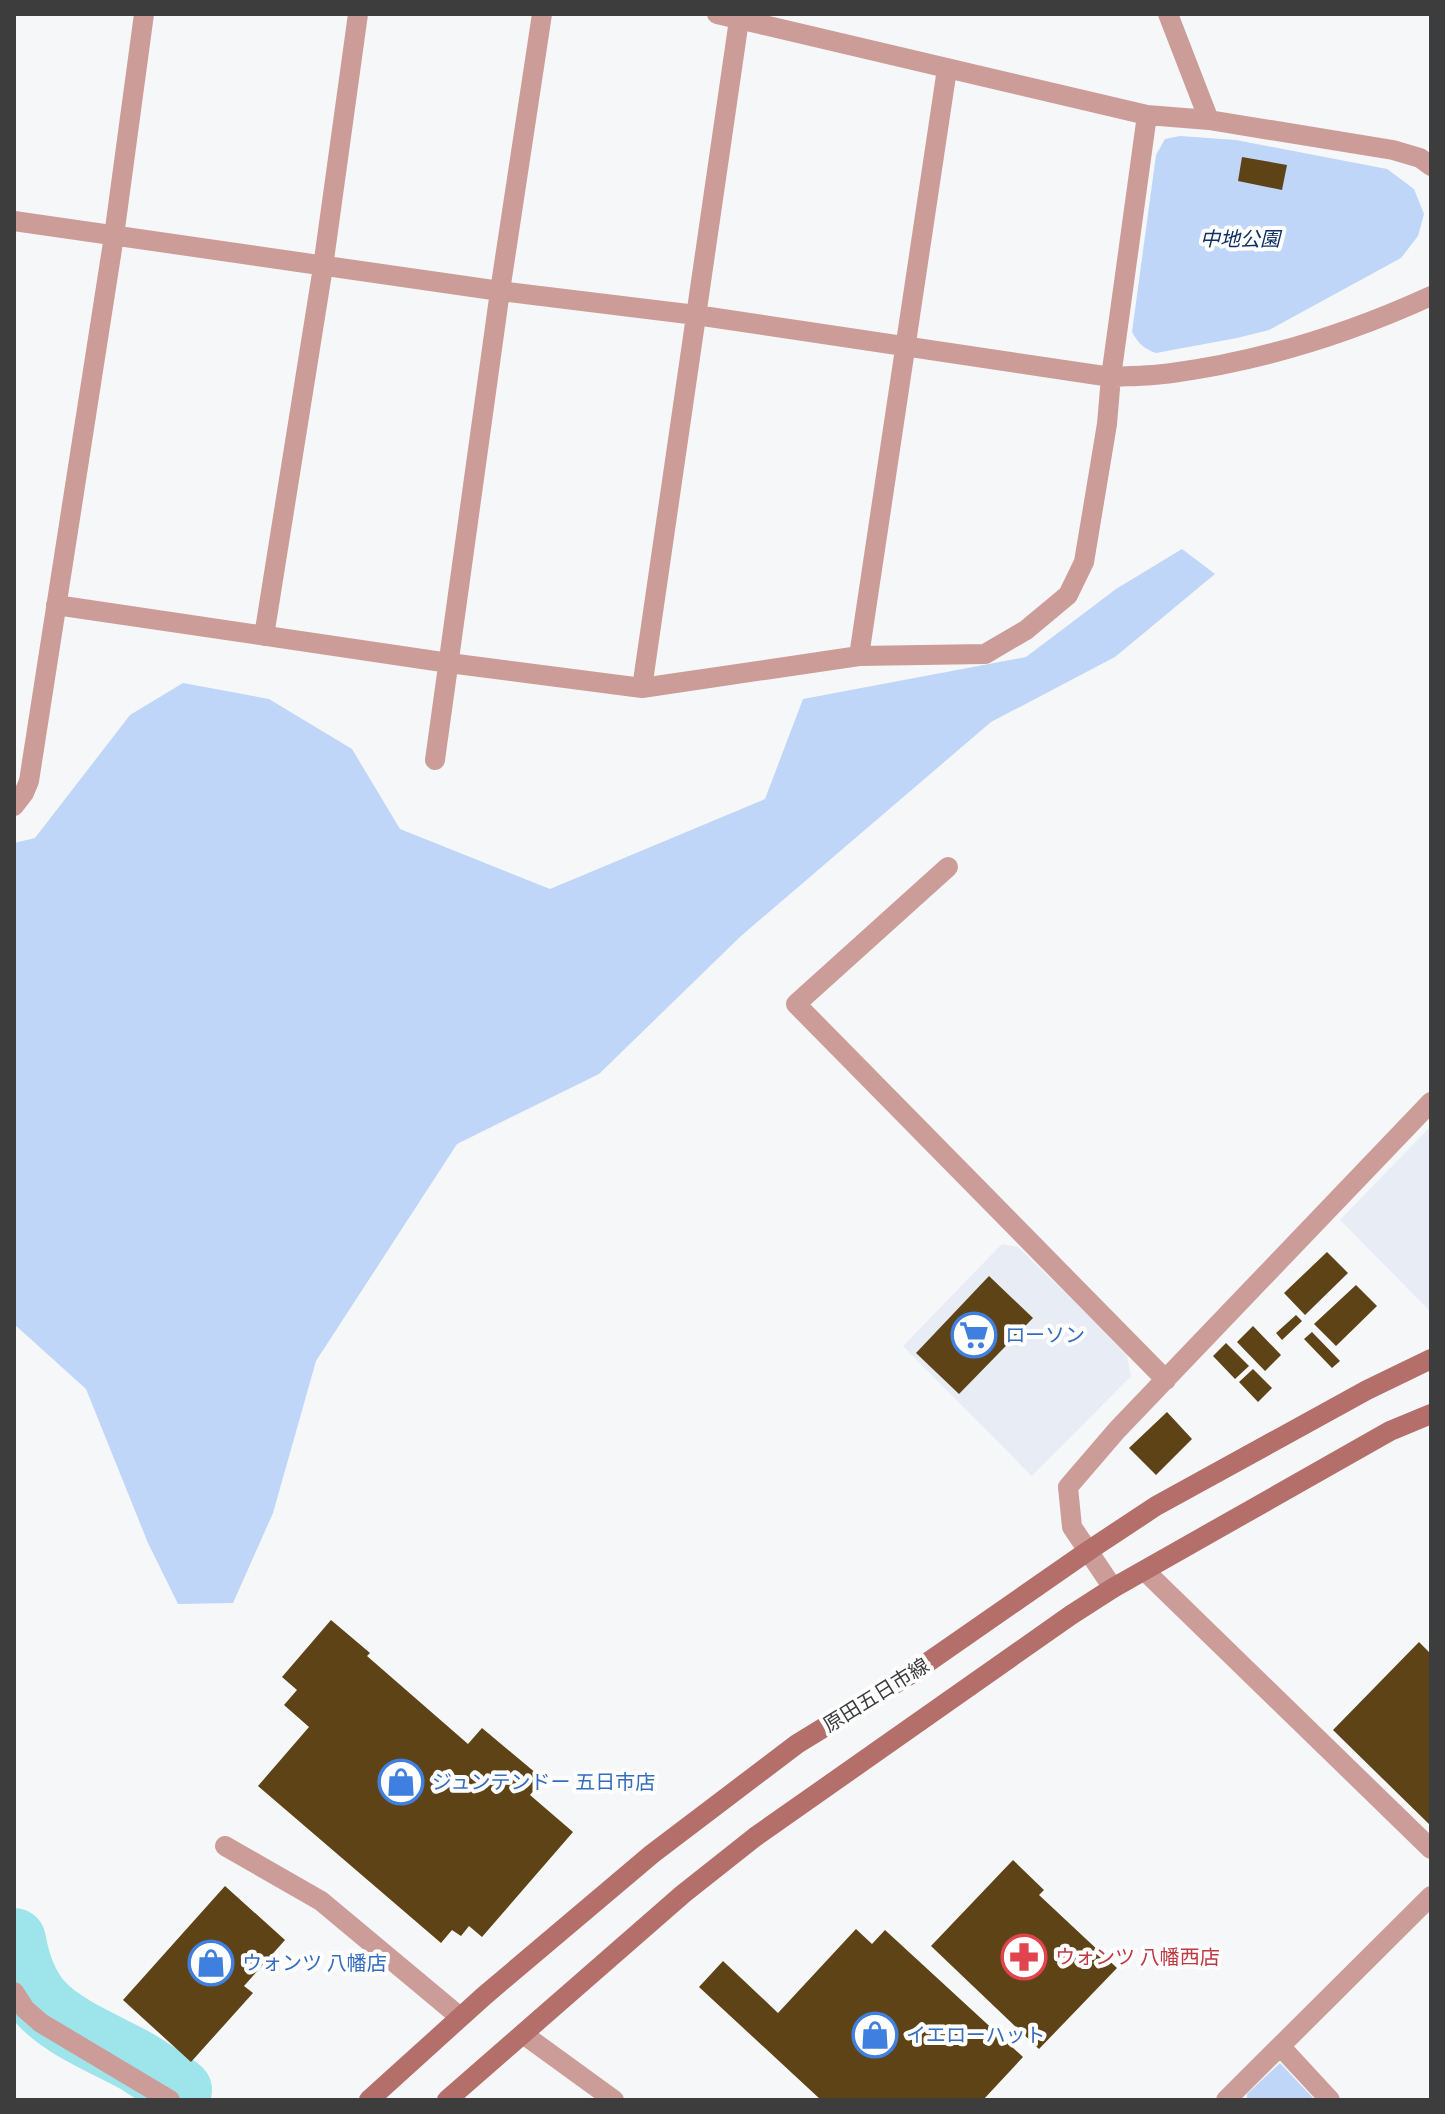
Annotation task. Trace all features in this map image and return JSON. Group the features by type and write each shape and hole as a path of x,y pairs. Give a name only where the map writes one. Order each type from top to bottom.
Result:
{"main road":[{"name":"原田五日市線","path":"369,2100 460,2017 652,1854 785,1753 911,1674 1156,1506 1367,1390 1431,1359"},
{"path":"447,2100 683,1894 755,1837 1058,1624 1113,1588 1390,1431 1431,1414"}],"street":[{"path":"14,806 29,781 114,236 144,14"},
{"path":"264,636 323,267 358,14"},
{"path":"435,760 542,14"},
{"path":"717,14 1147,115 1209,120 1393,150 1420,158 1431,166"},
{"path":"1168,14 1209,120"},
{"path":"642,688 739,20"},
{"path":"859,656 947,69"},
{"path":"56,605 642,688 859,656 985,654 1026,630 1068,595 1084,562 1107,424 1147,115"},
{"path":"14,221 323,267 696,315 1111,377 1172,373 1274,352 1323,338 1431,296"},
{"path":"948,867 796,1004 1166,1380"},
{"path":"1113,1588 1072,1527 1068,1487 1117,1430 1431,1102"},
{"path":"1145,1571 1431,1849"},
{"path":"225,1846 321,1901 460,2017"},
{"path":"1226,2100 1431,1896"},
{"path":"14,1992 25,2009 41,2023 170,2100"},
{"path":"523,2034 614,2100"},
{"path":"1281,2047 1330,2100"}],"shaded area":[{"path":"1431,1126 1431,1312 1340,1220"},
{"path":"1002,1244 1018,1247 1126,1351 1131,1376 1032,1476 903,1346"}],"green space":[{"name":"中地公園","path":"1180,136 1236,140 1387,169 1414,189 1424,214 1418,236 1401,258 1269,330 1156,353 1142,345 1132,332 1156,155 1165,139"},
{"path":"1182,549 1215,574 1115,657 991,722 741,936 599,1074 457,1144 316,1361 273,1513 233,1603 178,1604 148,1543 86,1389 14,1324 14,843 35,838 130,715 183,683 269,699 352,749 400,829 550,889 765,799 803,699 1026,657 1116,589"},
{"path":"1280,2063 1315,2100 1247,2100 1247,2094"}],"building":[{"path":"1242,157 1287,165 1282,190 1238,181"},
{"path":"1327,1252 1348,1273 1305,1315 1284,1293"},
{"name":"ローソン","path":"989,1276 1033,1318 959,1394 916,1353"},
{"path":"1356,1285 1377,1306 1336,1346 1314,1324"},
{"path":"1296,1315 1302,1321 1282,1340 1276,1333"},
{"path":"1253,1326 1281,1355 1265,1371 1237,1342"},
{"path":"1312,1332 1340,1361 1332,1368 1304,1339"},
{"path":"1226,1343 1249,1366 1235,1379 1213,1356"},
{"path":"1253,1369 1272,1388 1258,1402 1239,1382"},
{"path":"1167,1412 1192,1439 1156,1475 1129,1448"},
{"name":"ジュンテンドー 五日市店","path":"331,1620 370,1653 367,1656 468,1744 482,1728 543,1779 530,1795 573,1832 482,1937 469,1926 461,1936 452,1930 441,1943 258,1786 309,1727 284,1705 297,1690 282,1677"},
{"path":"1419,1642 1431,1654 1431,1826 1333,1730"},
{"name":"ウォンツ 八幡西店","path":"1013,1860 1044,1890 1039,1895 1117,1968 1039,2049 931,1946"},
{"name":"ウォンツ 八幡店","path":"225,1886 285,1940 244,1986 253,1993 191,2062 123,2000"},
{"name":"イエローハット","path":"856,1929 872,1944 885,1930 1023,2057 983,2100 821,2100 699,1987 723,1961 778,2013"}],"waterway":[{"path":"14,1940 20,1966 41,2003 74,2029 138,2062 180,2090"}],"place":[{"name":"ローソン","path":"974,1335"},
{"name":"ジュンテンドー 五日市店","path":"401,1782"},
{"name":"ウォンツ 八幡西店","path":"1024,1957"},
{"name":"ウォンツ 八幡店","path":"211,1963"},
{"name":"イエローハット","path":"875,2035"}]}
